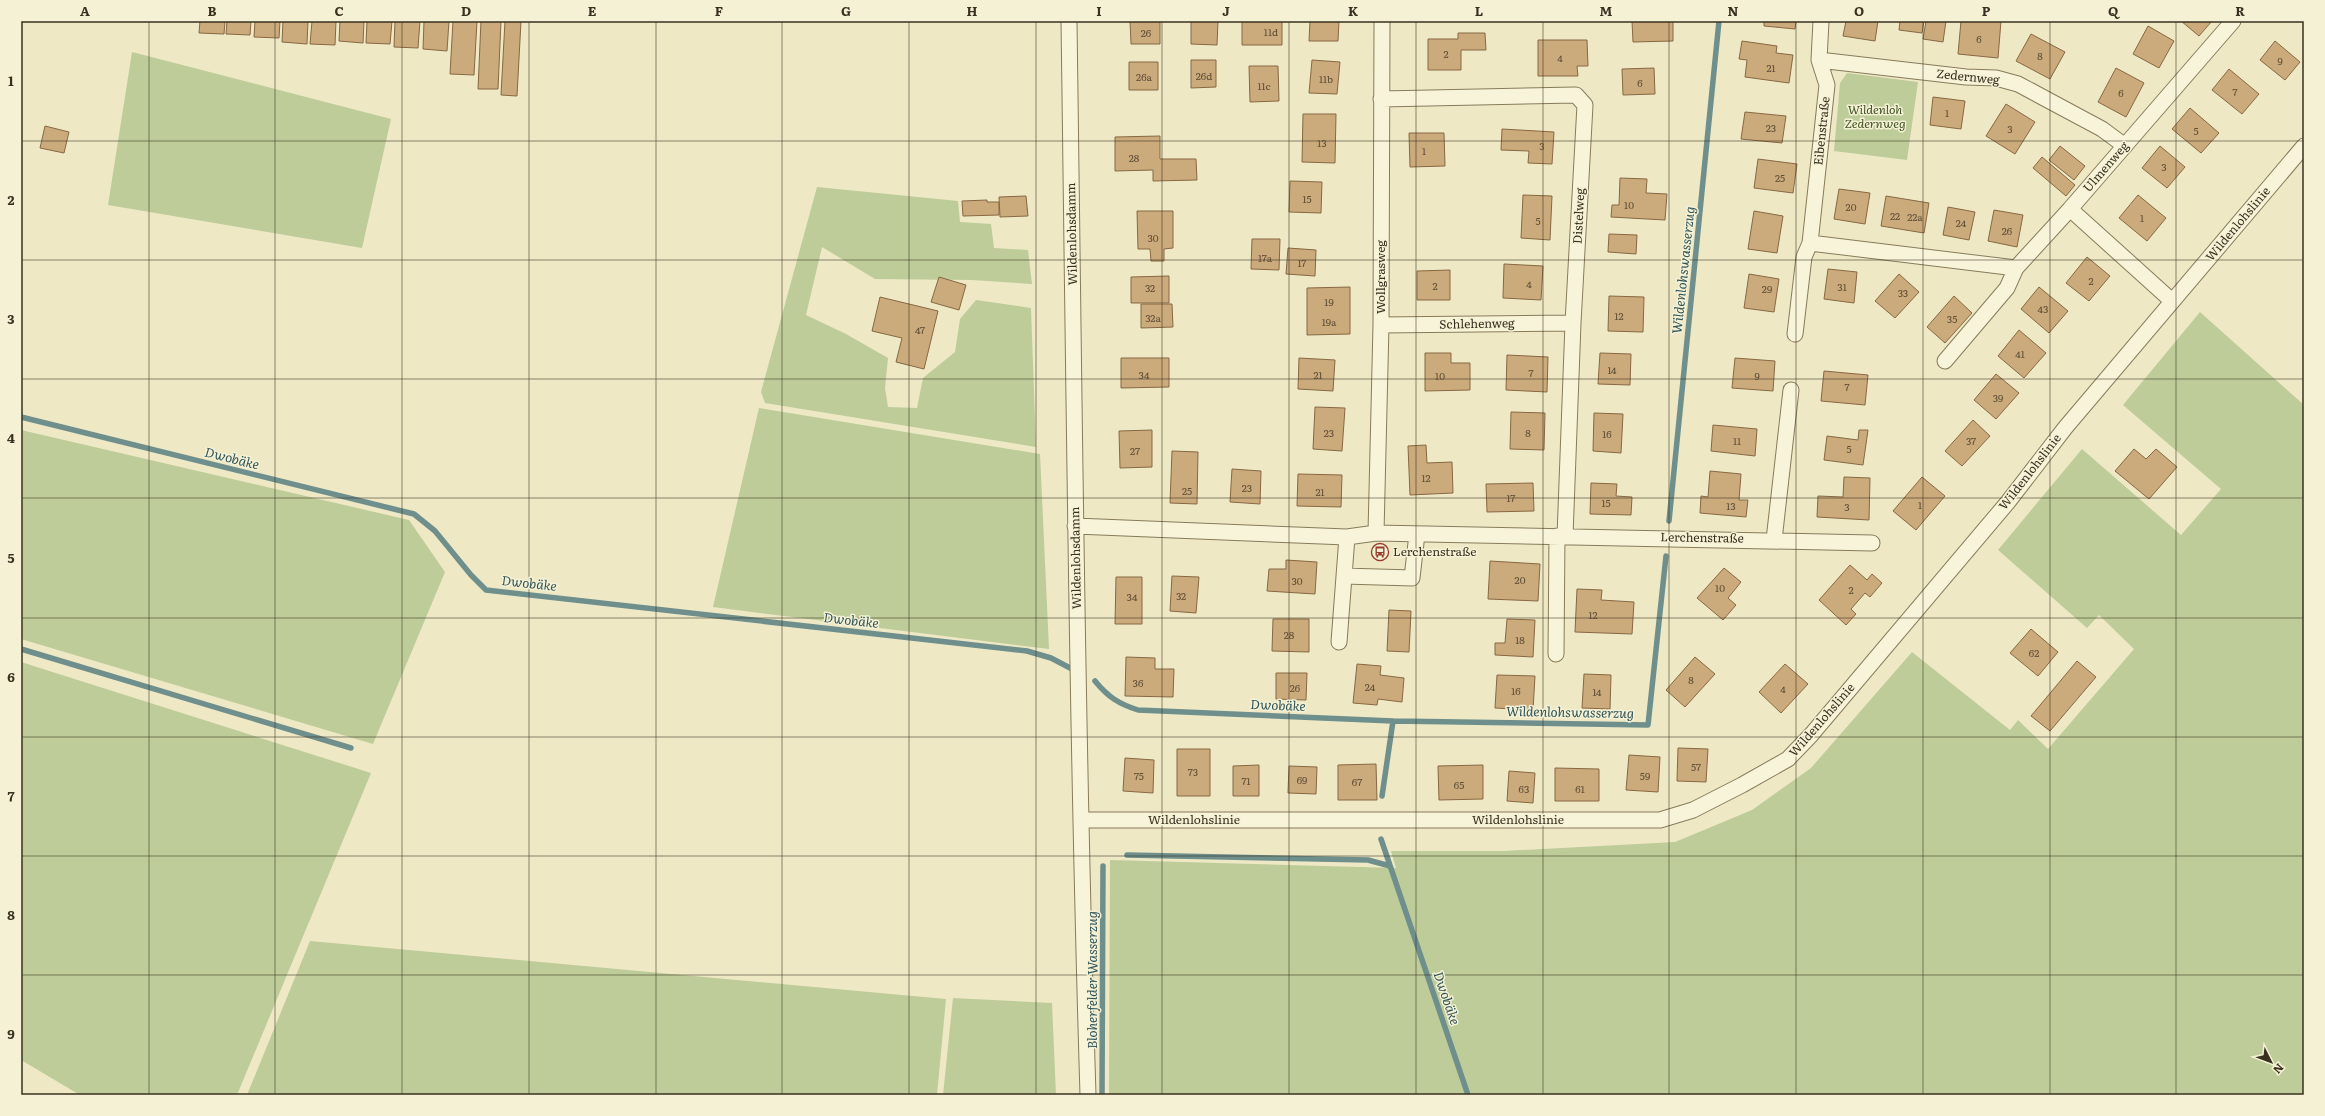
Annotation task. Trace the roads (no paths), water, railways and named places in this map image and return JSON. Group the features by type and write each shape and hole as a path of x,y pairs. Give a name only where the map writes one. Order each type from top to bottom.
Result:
{"street":[{"name":"Wildenlohsdamm","path":"1069,21 1080,820 1088,1095"},
{"name":"Wollgrasweg","path":"1376,533 1381,325 1382,21"},
{"name":"Eibenstraße","path":"1795,334 1804,258 1810,243 1826,85 1819,60 1822,21"},
{"name":"Ulmenweg","path":"2070,209 2233,21"},
{"name":"Zedernweg","path":"1819,60 1966,77 1996,78 2018,84 2102,129 2125,146"},
{"name":"Distelweg","path":"1382,99 1576,94 1585,105 1561,536"},
{"name":"Wildenlohslinie","path":"1080,820 1660,820 1693,810 1742,786 1788,759 2008,502 2065,428 2304,146"},
{"path":"1945,361 2007,288 2016,268 2070,209 2172,301"},
{"path":"1810,243 2016,268"},
{"name":"Schlehenweg","path":"1381,325 1573,323"},
{"path":"1774,540 1791,390"},
{"name":"Lerchenstraße","path":"1075,526 1346,537 1376,533 1872,543"},
{"path":"1344,576 1412,578 1417,534"},
{"path":"1556,654 1561,536"},
{"path":"1339,642 1346,537"}],"waterway":[{"name":"Wildenlohswasserzug","path":"1669,521 1719,21"},
{"name":"Dwobäke","path":"21,417 414,514 435,531 471,575 486,590 1027,651 1051,658 1072,669"},
{"name":"Wildenlohswasserzug","path":"1393,721 1648,725 1666,556"},
{"path":"21,649 351,748"},
{"name":"Dwobäke","path":"1095,681 1114,699 1138,710 1393,721 1382,796"},
{"name":"Dwobäke","path":"1381,839 1468,1095"},
{"path":"1127,855 1368,860 1390,866"},
{"name":"Bloherfelder Wasserzug","path":"1102,1095 1103,866"}],"place":[{"name":"Lerchenstraße","path":"1380,552"}],"park label":[{"name":"Wildenloh Zedernweg","path":"1875,117"}]}
